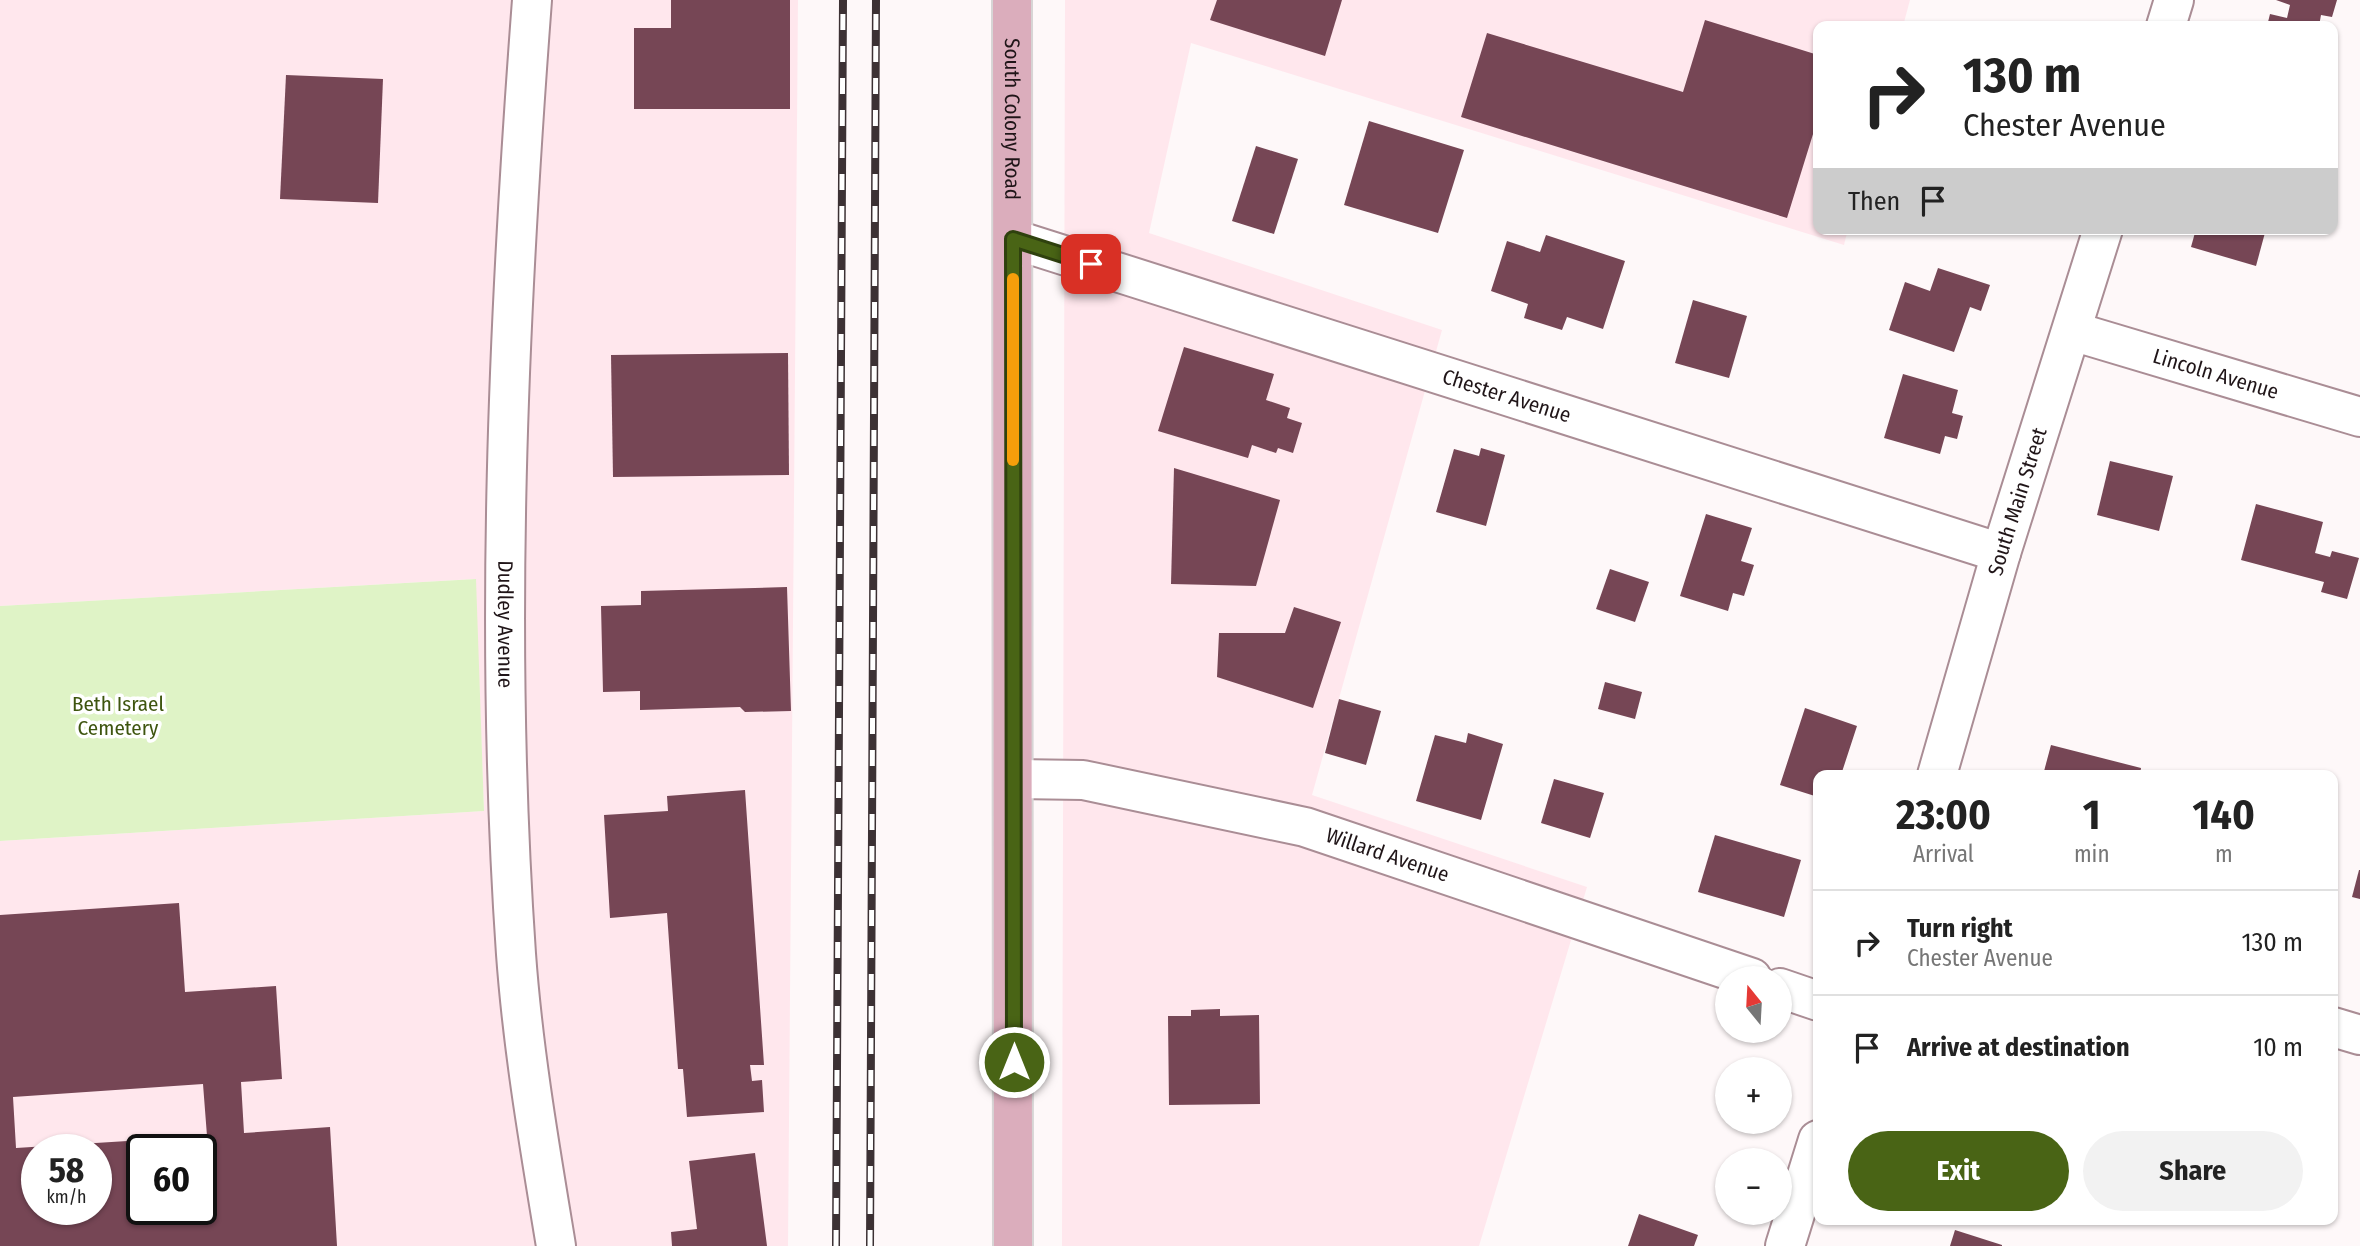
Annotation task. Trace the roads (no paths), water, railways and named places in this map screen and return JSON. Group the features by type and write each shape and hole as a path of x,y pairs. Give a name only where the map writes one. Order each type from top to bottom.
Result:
{"main road":[{"name":"South Colony Road","path":"1012,0 1013,1246"}],"street":[{"name":"Dudley Avenue","path":"532,0 507,384 503,573 516,955 536,1130 556,1246"},
{"path":"2168,21 2174,0"},
{"name":"South Main Street","path":"1938,770 2001,553 2101,235"},
{"name":"Chester Avenue","path":"1013,239 2001,553"},
{"name":"Lincoln Avenue","path":"2072,331 2360,417"},
{"name":"Willard Avenue","path":"1014,779 1083,780 1305,827 1716,966"},
{"path":"1792,992 1813,998"},
{"path":"2338,1028 2360,1035"},
{"path":"1785,1246 1813,1156"}],"railway":[{"path":"836,1246 843,0"},
{"path":"870,1246 876,0"}],"park label":[{"name":"Beth Israel Cemetery","path":"118,716"}]}
